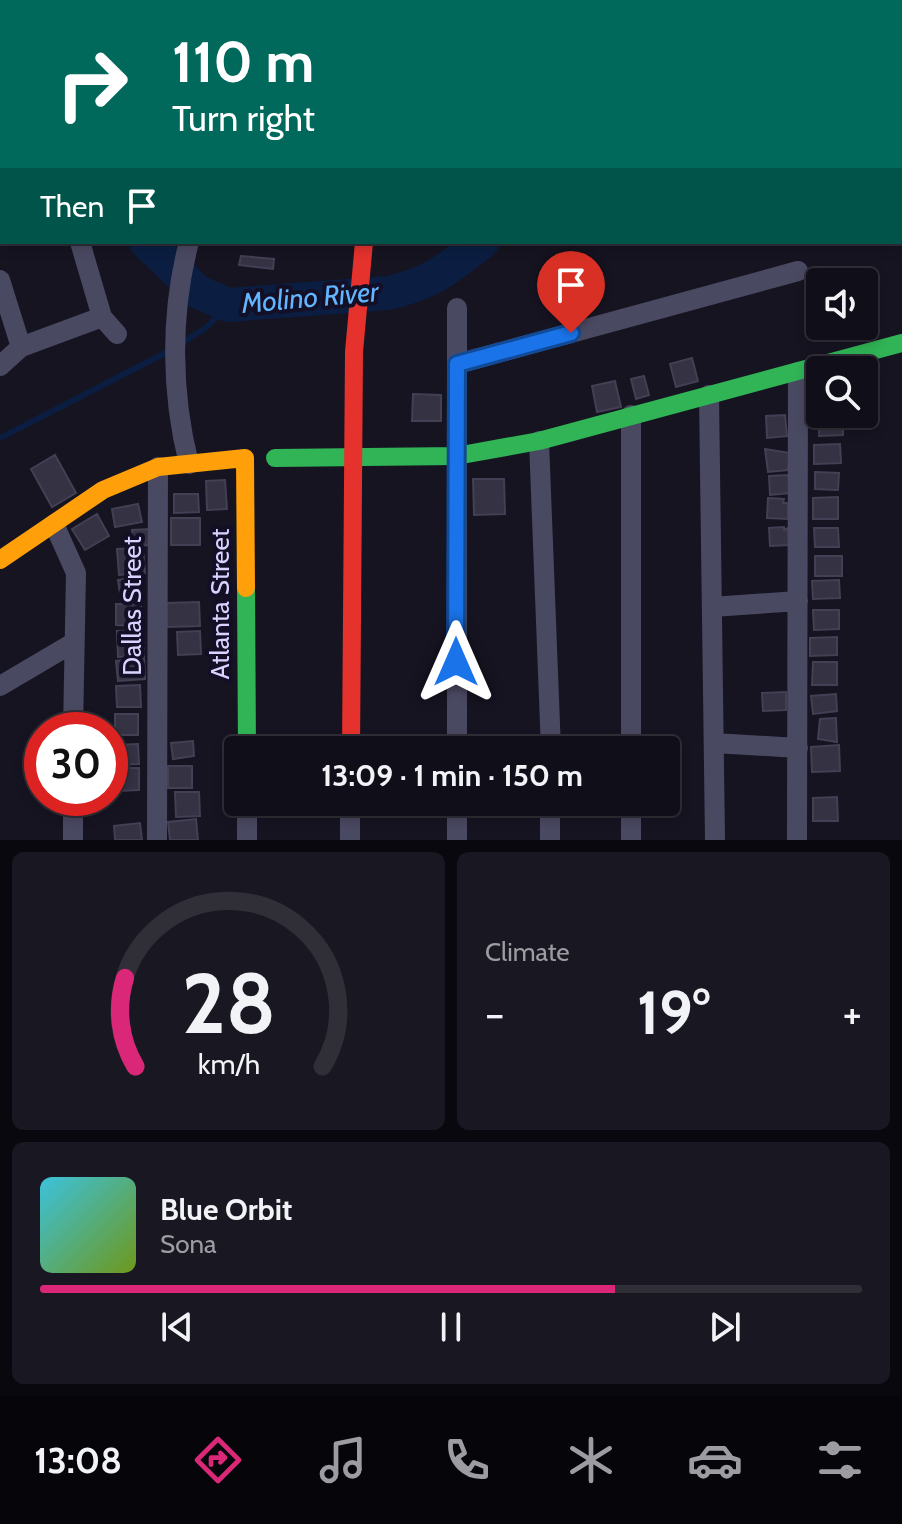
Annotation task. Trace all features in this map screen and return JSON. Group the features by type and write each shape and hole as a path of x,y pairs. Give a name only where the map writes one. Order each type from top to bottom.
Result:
{"street":[{"path":"81,244 102,317 117,334"},
{"path":"0,560 103,490 158,467 189,464 177,418 175,371 183,265 188,244"},
{"path":"351,736 351,457 354,352 364,244"},
{"path":"457,364 798,271"},
{"path":"0,280 21,347"},
{"path":"457,308 457,736"},
{"path":"0,366 21,347 102,317"},
{"path":"275,458 456,456 539,441 902,343"},
{"path":"797,840 798,372"},
{"path":"709,395 715,840"},
{"path":"631,415 631,736"},
{"path":"539,441 550,736"},
{"name":"Atlanta Street","path":"189,464 245,458 247,736"},
{"name":"Dallas Street","path":"157,840 158,467"},
{"path":"54,524 76,573 73,712"},
{"path":"712,607 798,601"},
{"path":"0,686 73,643"},
{"path":"714,743 798,748"},
{"path":"73,816 73,840"},
{"path":"247,816 247,840"},
{"path":"350,816 350,840"},
{"path":"457,816 457,840"},
{"path":"550,816 550,840"},
{"path":"631,816 631,840"}],"building":[{"path":"241,256 274,259 273,269 239,265"},
{"path":"692,358 698,381 676,387 670,364"},
{"path":"644,376 649,395 636,399 631,379"},
{"path":"615,381 621,407 597,412 592,386"},
{"path":"413,394 441,395 441,421 412,421"},
{"path":"785,415 787,436 767,438 766,416"},
{"path":"819,428 843,428 843,435 819,436"},
{"path":"840,444 841,463 814,464 814,445"},
{"path":"765,449 790,453 788,470 768,472"},
{"path":"55,455 76,493 52,507 31,469"},
{"path":"815,472 839,473 838,490 815,489"},
{"path":"788,475 790,493 770,495 769,476"},
{"path":"473,479 504,479 505,514 474,515"},
{"path":"225,480 227,509 207,510 206,481"},
{"path":"174,494 198,494 199,512 174,513"},
{"path":"838,497 838,519 813,519 813,498"},
{"path":"768,498 784,499 783,503 788,503 788,519 767,518"},
{"path":"138,504 142,522 115,527 112,509"},
{"path":"97,514 109,536 85,550 72,529"},
{"path":"171,518 200,518 200,545 171,545"},
{"path":"784,527 784,530 788,528 789,545 770,546 769,528"},
{"path":"814,528 838,528 839,547 815,547"},
{"path":"150,529 151,545 133,546 132,530"},
{"path":"143,548 145,573 119,575 117,549"},
{"path":"815,556 842,556 842,576 815,576"},
{"path":"138,577 141,598 121,600 118,580"},
{"path":"839,580 840,598 813,599 812,581"},
{"path":"199,602 200,626 167,627 166,603"},
{"path":"116,604 141,604 141,626 116,625"},
{"path":"813,610 839,610 839,629 814,630"},
{"path":"143,630 144,656 118,657 117,631"},
{"path":"200,631 201,654 178,655 177,632"},
{"path":"837,637 837,655 810,656 810,638"},
{"path":"144,658 145,679 118,681 116,661"},
{"path":"813,662 837,662 837,685 812,685"},
{"path":"140,685 141,707 117,707 116,686"},
{"path":"786,692 786,710 763,711 762,693"},
{"path":"836,694 837,711 813,714 811,696"},
{"path":"128,714 138,714 138,735 128,735"},
{"path":"836,718 837,742 818,739 820,719"},
{"path":"193,741 194,756 173,759 171,743"},
{"path":"128,744 138,744 139,764 128,764"},
{"path":"839,745 840,771 812,772 811,747"},
{"path":"168,766 192,766 192,788 168,788"},
{"path":"128,768 139,768 139,790 128,791"},
{"path":"175,792 199,792 200,816 176,817"},
{"path":"837,797 838,821 813,821 813,798"},
{"path":"196,819 198,840 170,840 168,822"},
{"path":"140,823 142,840 115,840 114,826"}],"waterway":[{"name":"Molino River","path":"148,244 198,292 228,305 388,293 439,274 479,244"},
{"path":"180,344 207,327 228,305"},
{"path":"0,438 171,350"}],"traffic: fast":[{"path":"275,458 456,456 539,441 902,343"},
{"path":"246,588 247,736"}],"traffic: slow":[{"path":"0,560 103,490 158,467 245,458 246,588"}],"traffic: jam":[{"path":"351,736 354,352 364,244"}],"route":[{"path":"456,662 457,364 571,333"}]}
